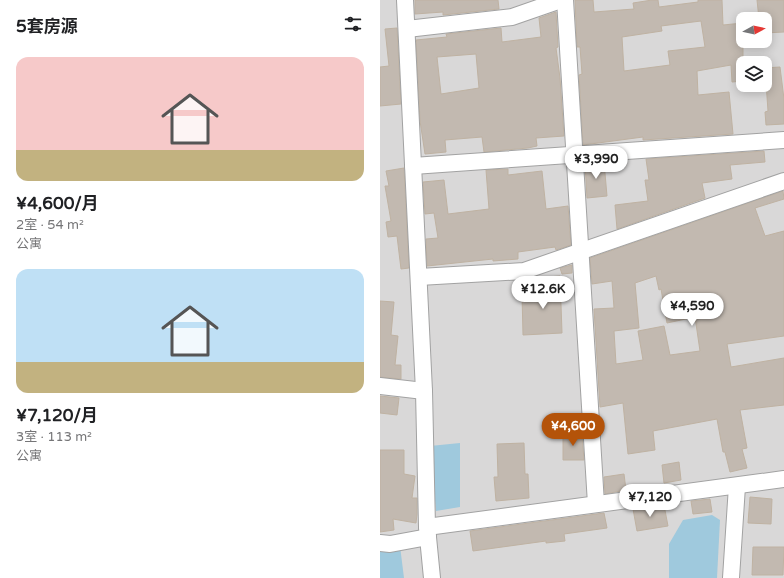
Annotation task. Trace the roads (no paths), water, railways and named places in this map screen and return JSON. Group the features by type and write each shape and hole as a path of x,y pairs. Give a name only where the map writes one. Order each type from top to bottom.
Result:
{"street":[{"path":"405,0 424,391 428,532 432,578"},
{"path":"407,29 512,17 561,0"},
{"path":"565,0 596,504"},
{"path":"414,166 784,140"},
{"path":"419,277 524,272 784,181"},
{"path":"380,386 424,391"},
{"path":"380,543 390,544 428,532 596,504 784,479"},
{"path":"731,578 737,486"}],"water":[{"path":"460,443 460,507 436,511 430,446"},
{"path":"712,515 720,520 717,578 669,578 669,544 683,520"},
{"path":"400,546 404,578 380,578 380,548"}]}
